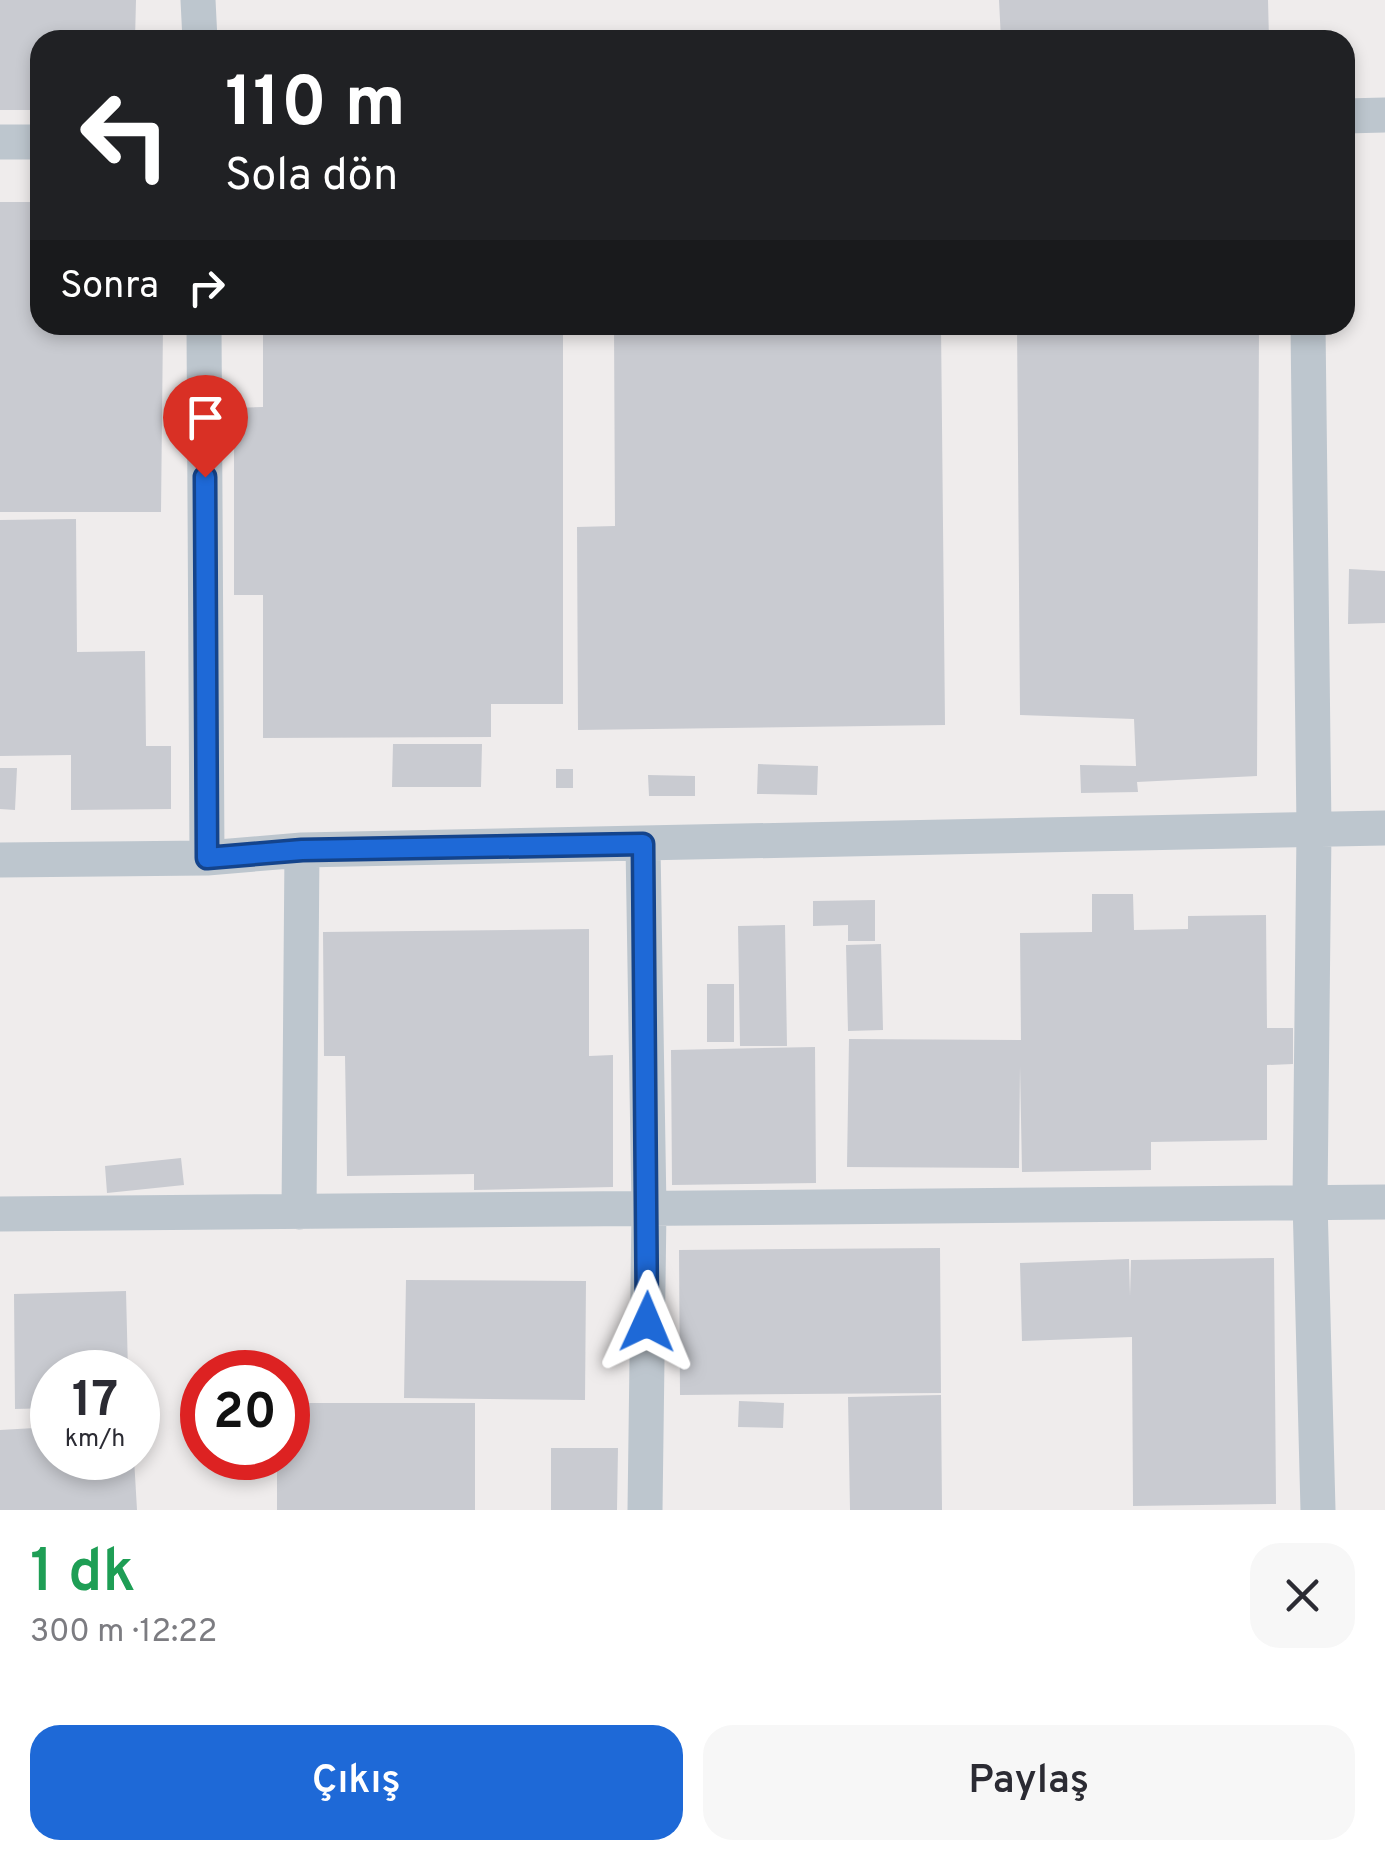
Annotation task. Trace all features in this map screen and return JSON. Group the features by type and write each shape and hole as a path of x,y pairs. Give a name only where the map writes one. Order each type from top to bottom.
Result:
{"street":[{"path":"198,0 200,30"},
{"path":"1355,116 1385,114"},
{"path":"0,142 30,142"},
{"path":"204,335 207,858"},
{"path":"1308,335 1314,830 1310,1201 1318,1510"},
{"path":"0,860 207,858 302,850 1385,828"},
{"path":"643,844 648,1209 646,1510"},
{"path":"299,1212 302,850"},
{"path":"0,1214 1385,1202"}],"building":[{"path":"0,0 136,0 135,30 30,30 30,110 0,110"},
{"path":"999,0 1268,0 1269,30 1000,30"},
{"path":"0,202 30,202 30,335 163,335 161,512 0,512"},
{"path":"263,335 563,335 563,704 491,704 491,737 263,738 263,595 234,595 234,408 263,407"},
{"path":"614,335 941,335 945,725 578,730 577,527 615,526"},
{"path":"1017,335 1259,335 1257,776 1137,782 1138,792 1081,793 1080,765 1136,766 1134,719 1020,715"},
{"path":"76,519 77,652 145,651 146,746 171,746 171,809 71,810 71,755 0,756 0,520"},
{"path":"1349,569 1385,571 1385,623 1348,624"},
{"path":"393,744 482,744 481,787 392,787"},
{"path":"758,764 818,766 817,795 757,794"},
{"path":"0,768 17,768 15,810 0,809"},
{"path":"556,769 573,769 573,788 556,788"},
{"path":"648,775 695,776 695,796 649,796"},
{"path":"1092,894 1133,894 1134,930 1188,929 1188,916 1266,915 1267,1028 1293,1028 1293,1064 1267,1065 1267,1140 1151,1142 1151,1170 1022,1172 1020,1066 1019,1168 847,1167 849,1039 1021,1040 1020,933 1092,932"},
{"path":"875,900 875,941 848,941 848,925 813,926 813,901"},
{"path":"785,925 787,1046 740,1046 738,926"},
{"path":"589,929 589,1056 613,1055 613,1187 474,1190 474,1174 347,1176 345,1056 324,1056 323,932"},
{"path":"881,944 883,1030 848,1031 846,945"},
{"path":"707,984 734,984 734,1042 707,1042"},
{"path":"815,1047 816,1183 672,1185 671,1050"},
{"path":"181,1158 184,1185 107,1193 105,1166"},
{"path":"940,1248 941,1393 680,1395 679,1250"},
{"path":"1274,1258 1276,1504 1133,1506 1132,1337 1022,1341 1020,1263 1129,1259 1130,1296 1131,1260"},
{"path":"406,1280 586,1281 585,1400 404,1398"},
{"path":"126,1291 127,1350 30,1350 30,1409 15,1409 14,1294"},
{"path":"941,1395 942,1510 850,1510 848,1397"},
{"path":"739,1401 784,1403 783,1428 738,1427"},
{"path":"310,1403 475,1403 475,1510 277,1510 277,1480 310,1480"},
{"path":"30,1428 30,1480 135,1480 137,1510 0,1510 0,1430"},
{"path":"551,1448 618,1448 617,1510 551,1510"}],"route":[{"path":"205,477 207,858 302,850 643,844 647,1322"}]}
